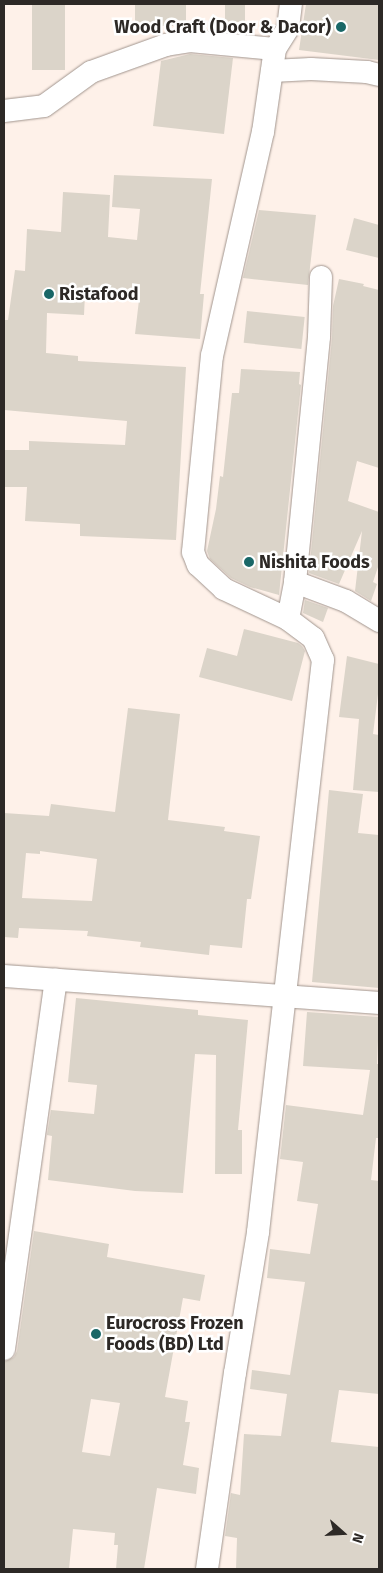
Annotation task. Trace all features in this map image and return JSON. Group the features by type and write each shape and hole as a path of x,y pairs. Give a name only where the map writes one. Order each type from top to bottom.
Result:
{"street":[{"path":"207,1569 235,1373 258,1232 322,660 313,638 288,619 224,589 198,565 193,552 212,356 263,132 275,49 288,28 291,4"},
{"path":"4,112 44,106 92,72 166,45 190,41 275,49"},
{"path":"272,71 311,68 367,72 379,75"},
{"path":"288,619 295,582 319,337 321,277"},
{"path":"295,582 346,601 379,621"},
{"path":"4,976 379,1003"},
{"path":"4,1349 56,980"}],"building":[{"path":"32,4 65,4 65,70 32,70"},
{"path":"135,4 186,4 186,26 135,26"},
{"path":"225,4 245,4 245,22 225,22"},
{"name":"Wood Craft (Door & Dacor)","path":"306,4 379,4 379,60 299,50"},
{"path":"190,54 233,58 224,134 153,126 161,61"},
{"path":"114,175 212,179 200,294 204,294 200,339 135,334 139,300 85,294 84,315 47,313 46,353 78,356 78,361 186,367 176,540 80,536 80,524 25,521 27,487 4,487 5,450 29,450 29,441 125,445 127,421 4,410 4,320 8,320 15,270 25,271 27,229 61,232 63,192 110,195 108,237 137,240 140,209 112,207"},
{"path":"259,210 316,215 308,285 243,278"},
{"path":"354,218 379,225 379,258 346,250"},
{"path":"339,279 364,284 363,286 379,290 379,468 357,461 348,501 379,512 379,564 373,582 377,584 371,601 355,591 362,531 339,584 309,573 332,338 333,306"},
{"path":"247,311 305,317 301,349 244,343"},
{"path":"241,369 300,372 299,384 301,385 279,595 250,587 231,578 210,559 207,551 216,509 220,476 223,477 232,393 239,393"},
{"path":"305,600 328,608 323,622 303,613"},
{"path":"244,629 298,643 302,646 305,651 292,701 199,677 207,648 237,656"},
{"path":"347,656 379,664 379,686 373,734 379,735 379,792 353,790 359,719 339,717"},
{"path":"128,708 180,714 168,820 225,827 224,831 260,836 251,899 247,899 242,948 210,945 209,955 140,947 141,942 87,936 88,931 19,928 18,938 4,937 4,813 49,816 51,804 115,812","holes":["40,851 97,859 92,901 22,898 26,853 40,854"]},
{"path":"329,790 363,794 358,833 379,835 379,988 312,982"},
{"path":"76,998 198,1010 198,1015 248,1020 238,1130 242,1130 242,1174 215,1174 216,1055 195,1054 183,1193 135,1191 48,1180 52,1136 47,1135 51,1110 94,1114 97,1085 68,1082"},
{"path":"307,1012 379,1017 377,1064 379,1064 379,1138 376,1138 371,1180 379,1181 379,1394 339,1390 331,1442 379,1447 379,1569 236,1569 237,1538 225,1536 231,1493 240,1495 244,1434 281,1436 287,1394 250,1389 252,1370 290,1375 305,1282 267,1278 270,1249 310,1254 318,1204 297,1201 303,1162 280,1159 286,1105 363,1115 370,1070 303,1066"},
{"path":"34,1231 109,1244 107,1257 205,1275 200,1301 183,1298 165,1397 188,1401 185,1422 190,1422 183,1465 199,1468 196,1494 157,1488 144,1569 116,1569 118,1545 114,1545 115,1533 73,1529 69,1569 4,1569 4,1362 14,1357 17,1351","holes":["91,1399 120,1403 110,1456 82,1452"]}],"place":[{"name":"Wood Craft (Door & Dacor)","path":"341,27"},
{"name":"Ristafood","path":"49,294"},
{"name":"Nishita Foods","path":"249,562"},
{"name":"Eurocross Frozen Foods (BD) Ltd","path":"96,1334"}]}
